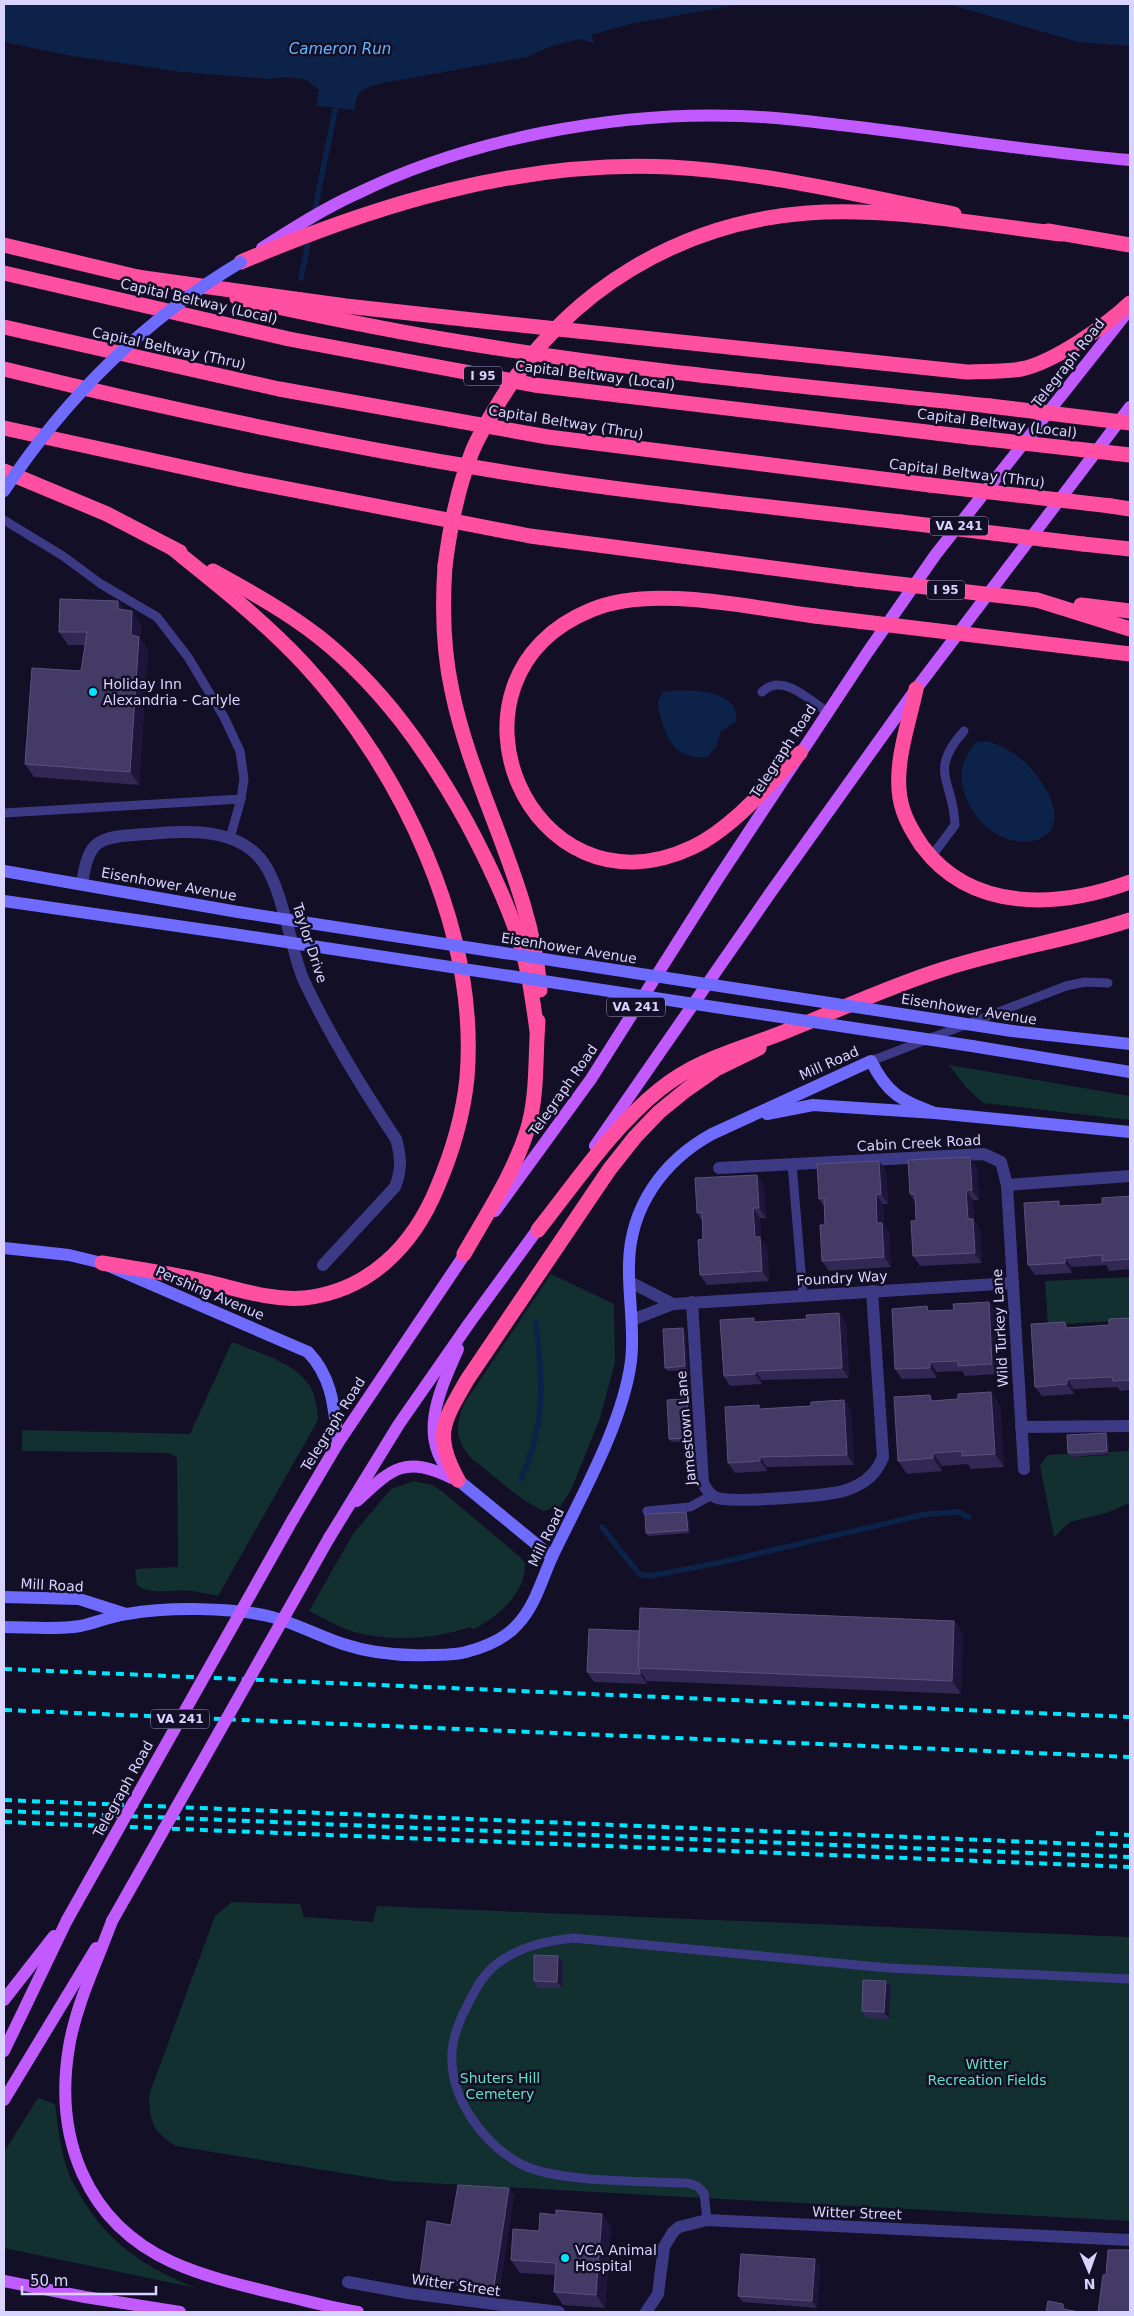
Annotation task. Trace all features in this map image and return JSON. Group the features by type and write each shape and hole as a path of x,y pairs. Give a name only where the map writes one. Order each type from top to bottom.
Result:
{"highway":[{"path":"241,262 352,218 460,186 573,169 623,167 670,167 764,178 1060,234 1130,245"},
{"path":"464,1254 516,1161 528,1130 534,1092 540,993 532,929 468,748 452,693 444,632 445,566 450,526 466,466 486,424 510,385 532,355 579,306 606,284 642,261 682,242 714,230 760,219 809,213 906,216 1060,234"},
{"path":"4,245 137,277 357,324 467,344 626,366 1130,423"},
{"name":"Capital Beltway (Local)","path":"4,273 289,339 534,384 1130,456"},
{"path":"137,277 346,306 967,372 1022,369 1059,355 1118,315 1130,303"},
{"name":"Capital Beltway (Thru)","path":"4,327 279,389 548,437 1130,509"},
{"path":"4,370 268,430 497,471 596,486 1130,549"},
{"name":"I 95","path":"4,428 242,480 530,536 856,579 1130,611"},
{"path":"4,471 107,514 253,593 318,636 364,678 415,737 442,777 475,838 507,906 528,975 537,1031"},
{"path":"102,1263 201,1280 282,1298 322,1294 360,1281 375,1273 406,1242 435,1194 457,1134 466,1079 466,1012 457,950 433,873 415,829 392,785 342,710 307,667 273,631 172,548"},
{"path":"800,753 762,792 713,836 670,856 645,862 619,862 592,855 570,844 550,830 533,812 522,795 510,757 506,730 507,711 524,665 560,626 592,609 627,601 663,598 906,629 1130,654"},
{"path":"1037,600 1130,629"},
{"path":"916,690 901,760 900,797 913,832 931,858 962,882 998,897 1037,900 1066,898 1130,882"},
{"path":"538,1230 632,1115 659,1090 686,1071 715,1056 788,1030 847,1004 944,969 1004,951 1096,931 1130,920"},
{"path":"458,1480 443,1448 445,1422 451,1407 467,1380 609,1170 659,1112 686,1090 716,1069 748,1055 788,1030"}],"main road":[{"path":"4,491 47,430 100,370 136,337 176,305 294,228 355,194 416,169 468,152 579,126 698,115 742,116 906,132 1069,155 1130,160"},
{"name":"Telegraph Road","path":"67,1920 293,1519 338,1443 464,1254 591,1079 800,753 936,554 1130,308"},
{"name":"VA 241","path":"112,1921 329,1538 399,1424 470,1322 538,1230 771,892 916,690 1130,407"},
{"name":"Eisenhower Avenue","path":"4,871 238,912 1012,1031 1130,1044"},
{"path":"4,901 972,1046 1130,1072"},
{"name":"Mill Road","path":"4,1628 78,1626 126,1614 171,1610 228,1611 270,1616 345,1644 372,1651 409,1655 463,1653 505,1636 519,1624 530,1605 552,1556 579,1504 620,1405 631,1362 631,1239 638,1214 658,1178 690,1146 871,1061 877,1075 900,1100 935,1113"},
{"name":"Mill Road","path":"750,1117 813,1105 935,1113 1130,1132"},
{"name":"Pershing Avenue","path":"4,1248 70,1255 102,1263 308,1352 318,1362 326,1377 332,1395 338,1443"},
{"path":"470,1322 438,1398 433,1423 433,1435 438,1455 458,1480 552,1556"},
{"path":"344,1513 378,1481 403,1466 414,1464 428,1467 458,1480"},
{"name":"Mill Road","path":"4,1597 79,1599 126,1614"},
{"path":"4,2000 67,1920"},
{"path":"4,2051 67,1920"},
{"path":"4,2100 112,1921"},
{"path":"112,1921 78,2011 68,2055 65,2100 67,2129 78,2166 88,2185 113,2219 132,2238 170,2261 238,2284 358,2312"},
{"path":"4,2281 86,2297 180,2312"}],"street":[{"name":"Taylor Drive","path":"82,884 85,862 89,851 97,842 109,837 199,831 230,838 251,851 268,868 276,887 303,979 334,1038 396,1138 401,1156 400,1172 395,1187 323,1265"},
{"name":"Cabin Creek Road","path":"719,1168 984,1154 1001,1162 1007,1185"},
{"path":"1007,1185 1130,1176"},
{"name":"Wild Turkey Lane","path":"1007,1185 1024,1469"},
{"path":"630,1282 673,1304"},
{"name":"Foundry Way","path":"632,1320 673,1304 692,1302 1013,1282"},
{"name":"Jamestown Lane","path":"692,1302 703,1483 707,1492 716,1498 735,1499 834,1493 852,1488 872,1476 883,1457 872,1291"},
{"path":"1021,1427 1130,1426"},
{"name":"Witter Street","path":"646,2312 658,2294 664,2247 673,2232 680,2227 707,2220 1130,2240"},
{"name":"Witter Street","path":"348,2282 408,2293 559,2312"}],"lane":[{"path":"4,520 63,556 101,584 157,617 208,688 240,751 244,779 241,799 230,838"},
{"path":"762,692 775,685 790,687 827,712"},
{"path":"931,858 955,825 945,782 944,765 949,748 964,731"},
{"path":"4,813 241,799"},
{"path":"871,1061 1066,986 1085,982 1108,983"},
{"path":"792,1164 803,1296"},
{"path":"648,1511 690,1507 712,1495"},
{"path":"707,2220 704,2193 696,2186 688,2183 563,2176 542,2172 520,2164 495,2147 480,2131 467,2110 456,2084 452,2051 463,2012 480,1980 498,1963 519,1951 544,1941 573,1938 889,1968 1130,1979"}],"green space":[{"path":"949,1065 1130,1096 1130,1120 983,1103 966,1087"},
{"path":"551,1274 614,1304 615,1363 599,1421 571,1490 560,1507 543,1511 522,1499 471,1458 459,1439 458,1426 464,1404"},
{"path":"1130,1277 1130,1320 1048,1325 1045,1281"},
{"path":"232,1342 285,1364 303,1377 314,1394 318,1420 218,1596 191,1591 155,1591 142,1588 137,1585 135,1569 178,1567 177,1458 170,1453 22,1451 22,1430 190,1434"},
{"path":"1129,1446 1130,1503 1106,1513 1070,1522 1054,1537 1040,1465 1048,1455 1070,1454 1071,1457 1109,1455 1109,1452 1128,1451"},
{"path":"414,1481 432,1485 443,1492 525,1563 521,1585 509,1603 492,1618 474,1629 470,1627 442,1634 413,1638 384,1637 355,1632 309,1611 353,1534 391,1489"},
{"name":"Witter Recreation Fields","path":"232,1902 300,1904 304,1917 373,1922 377,1906 1130,1937 1130,2221 392,2181 176,2146 162,2136 154,2125 150,2112 149,2095 215,1916"},
{"path":"38,2098 55,2104 61,2147 69,2174 80,2195 102,2227 129,2252 144,2262 196,2288 4,2248 4,2152"}],"water":[{"name":"Cameron Run","path":"4,4 741,4 630,24 591,35 595,44 580,39 552,46 527,57 383,83 363,90 357,98 355,110 316,106 319,90 305,79 284,77 268,79 182,72 72,56 4,42"},
{"path":"948,4 1130,4 1130,46 1078,42"},
{"path":"667,691 711,693 730,702 735,710 736,721 721,731 716,747 707,757 695,757 685,754 672,744 664,728 658,707 658,701 662,693"},
{"path":"988,741 1015,754 1042,782 1054,812 1052,827 1043,837 1028,842 1011,840 993,832 977,817 965,795 962,773 967,754 976,742"}],"building":[{"name":"Holiday Inn Alexandria - Carlyle","path":"60,599 118,601 118,609 132,611 131,635 139,637 130,772 25,764 32,668 81,671 87,632 59,632"},
{"path":"970,1157 972,1190 966,1190 968,1219 973,1219 975,1253 913,1256 911,1221 916,1221 915,1194 910,1194 908,1160"},
{"path":"879,1161 881,1194 876,1194 877,1223 882,1223 884,1257 822,1261 820,1225 825,1225 824,1198 819,1199 817,1164"},
{"path":"757,1175 759,1208 753,1208 755,1237 760,1237 762,1271 700,1275 698,1240 703,1239 702,1212 697,1213 695,1178"},
{"path":"1130,1196 1130,1259 1102,1261 1102,1255 1065,1258 1065,1263 1028,1265 1024,1203 1059,1201 1059,1206 1102,1204 1102,1198"},
{"path":"989,1302 992,1364 958,1366 958,1361 930,1362 930,1368 895,1369 892,1309 927,1306 928,1311 954,1310 953,1304"},
{"path":"839,1313 842,1368 755,1371 755,1374 724,1376 720,1320 754,1318 754,1322 807,1319 806,1315"},
{"path":"1130,1318 1130,1380 1113,1381 1112,1377 1067,1379 1067,1384 1035,1387 1031,1324 1065,1322 1066,1328 1109,1325 1109,1319"},
{"path":"683,1328 685,1366 665,1368 663,1329"},
{"path":"991,1392 995,1454 962,1456 962,1451 933,1453 933,1458 898,1461 894,1397 930,1395 931,1401 958,1399 958,1394"},
{"path":"687,1399 689,1438 669,1439 667,1400"},
{"path":"844,1400 847,1455 760,1457 760,1461 728,1463 725,1407 759,1405 759,1409 811,1406 811,1402"},
{"path":"1106,1433 1107,1451 1068,1453 1067,1435"},
{"path":"686,1512 688,1530 646,1533 645,1514"},
{"path":"640,1608 954,1621 952,1681 638,1668"},
{"path":"589,1629 639,1631 638,1668 640,1674 587,1672"},
{"path":"534,1955 558,1956 557,1982 534,1981"},
{"path":"863,1980 886,1981 884,2012 862,2011"},
{"path":"458,2185 509,2188 494,2286 420,2275 427,2221 451,2225"},
{"name":"VCA Animal Hospital","path":"556,2210 602,2214 596,2295 554,2292 556,2263 511,2260 513,2229 539,2231 540,2213 556,2215"},
{"path":"1108,2250 1130,2250 1130,2312 1098,2312 1103,2275 1106,2275"},
{"path":"741,2254 815,2259 812,2301 738,2296"},
{"path":"1048,2301 1063,2304 1063,2309 1079,2312 1046,2312"}],"waterway":[{"path":"301,278 337,101"},
{"path":"521,1479 535,1439 541,1402 536,1322"},
{"path":"602,1527 639,1574 650,1576 718,1563 926,1514 958,1512 969,1517"}],"railway":[{"path":"4,1669 1130,1717"},
{"path":"4,1710 1130,1757"},
{"path":"4,1800 1130,1846"},
{"path":"4,1811 1130,1857"},
{"path":"4,1822 1130,1867"},
{"path":"1096,1833 1130,1835"}],"place":[{"name":"Holiday Inn Alexandria - Carlyle","path":"93,692"},
{"name":"VCA Animal Hospital","path":"565,2258"}],"park label":[{"name":"Shuters Hill Cemetery","path":"500,2086"}]}
